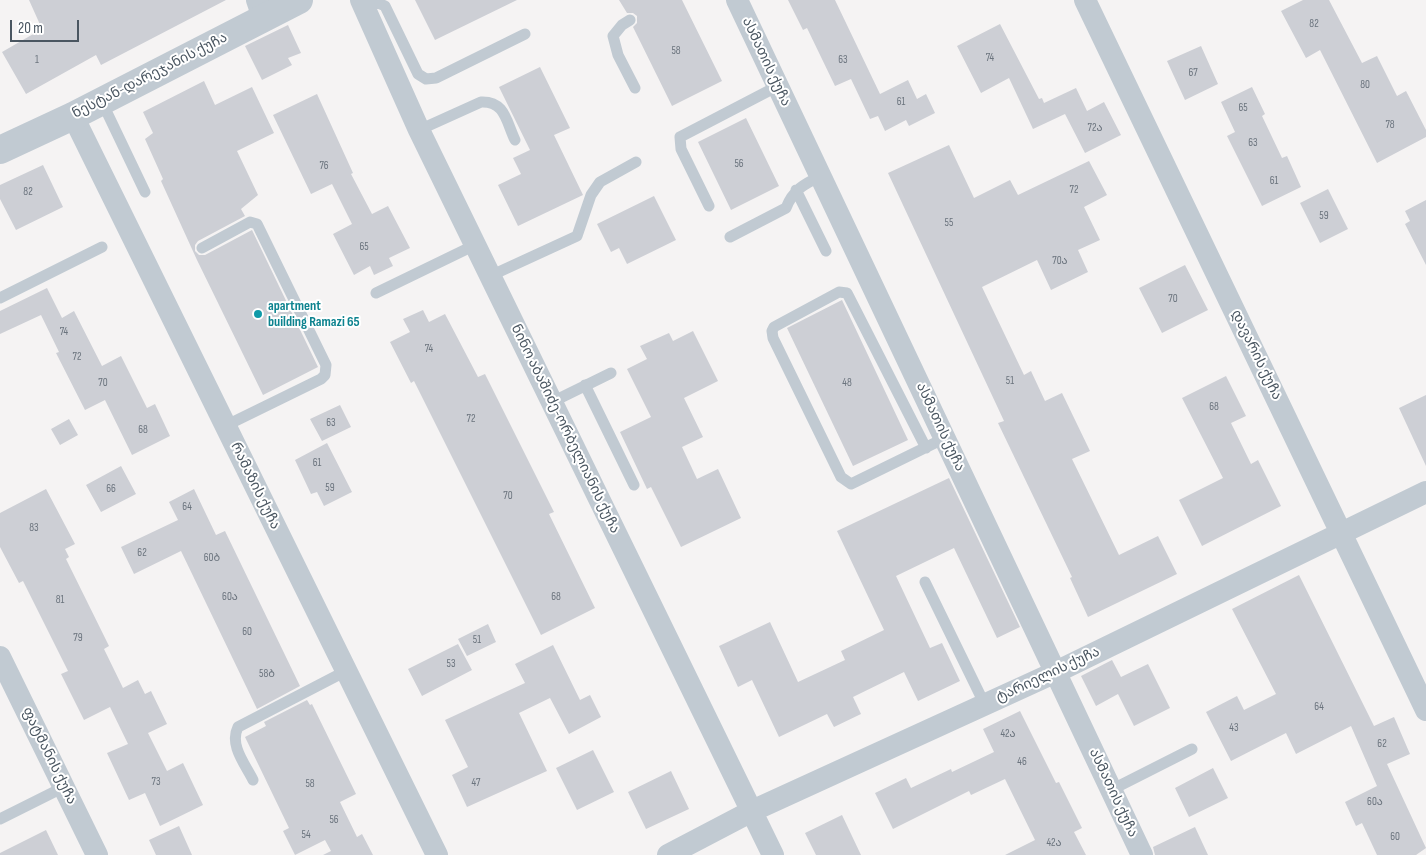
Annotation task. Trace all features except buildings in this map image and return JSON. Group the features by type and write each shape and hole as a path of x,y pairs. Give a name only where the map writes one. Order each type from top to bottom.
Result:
{"street":[{"name":"ნესტან-დარეჯანის ქუჩა","path":"0,150 102,102 260,9 299,0"},
{"name":"ასმათის ქუჩა","path":"737,0 821,176 936,443 1056,672 1142,855"},
{"name":"დავარის ქუჩა","path":"1085,0 1426,710"},
{"name":"ნინო აბაშიძე-ორბელიანის ქუჩა","path":"363,4 419,130 774,855"},
{"name":"რამაზის ქუჩა","path":"73,116 436,855"},
{"name":"ტარიელის ქუჩა","path":"668,855 752,811 1056,672 1426,492"},
{"name":"ფატმანის ქუჩა","path":"0,657 97,855"}],"lane":[{"path":"363,4 378,3 385,6 418,74 426,79 436,78 524,34"},
{"path":"630,20 622,25 613,36 618,54 635,88"},
{"path":"709,206 681,149 680,137 778,86"},
{"path":"102,102 145,192"},
{"path":"419,130 481,102 492,102 499,106 515,140"},
{"path":"490,276 577,236 591,195 600,182 636,162"},
{"path":"730,237 786,208 791,195 796,190 821,176"},
{"path":"796,190 826,251"},
{"path":"202,248 250,222 257,224 326,365 325,375 321,379 225,426"},
{"path":"376,293 475,245"},
{"path":"0,298 102,247"},
{"path":"839,292 847,293 936,443 851,484 846,482 841,477 773,338 772,331 774,327 839,292"},
{"path":"552,402 611,372"},
{"path":"585,385 634,485"},
{"path":"925,582 985,705"},
{"path":"253,780 236,747 234,736 238,727 346,671"},
{"path":"1111,790 1192,748"},
{"path":"0,819 64,787"}],"place":[{"name":"apartment building Ramazi 65","path":"258,314"}]}
